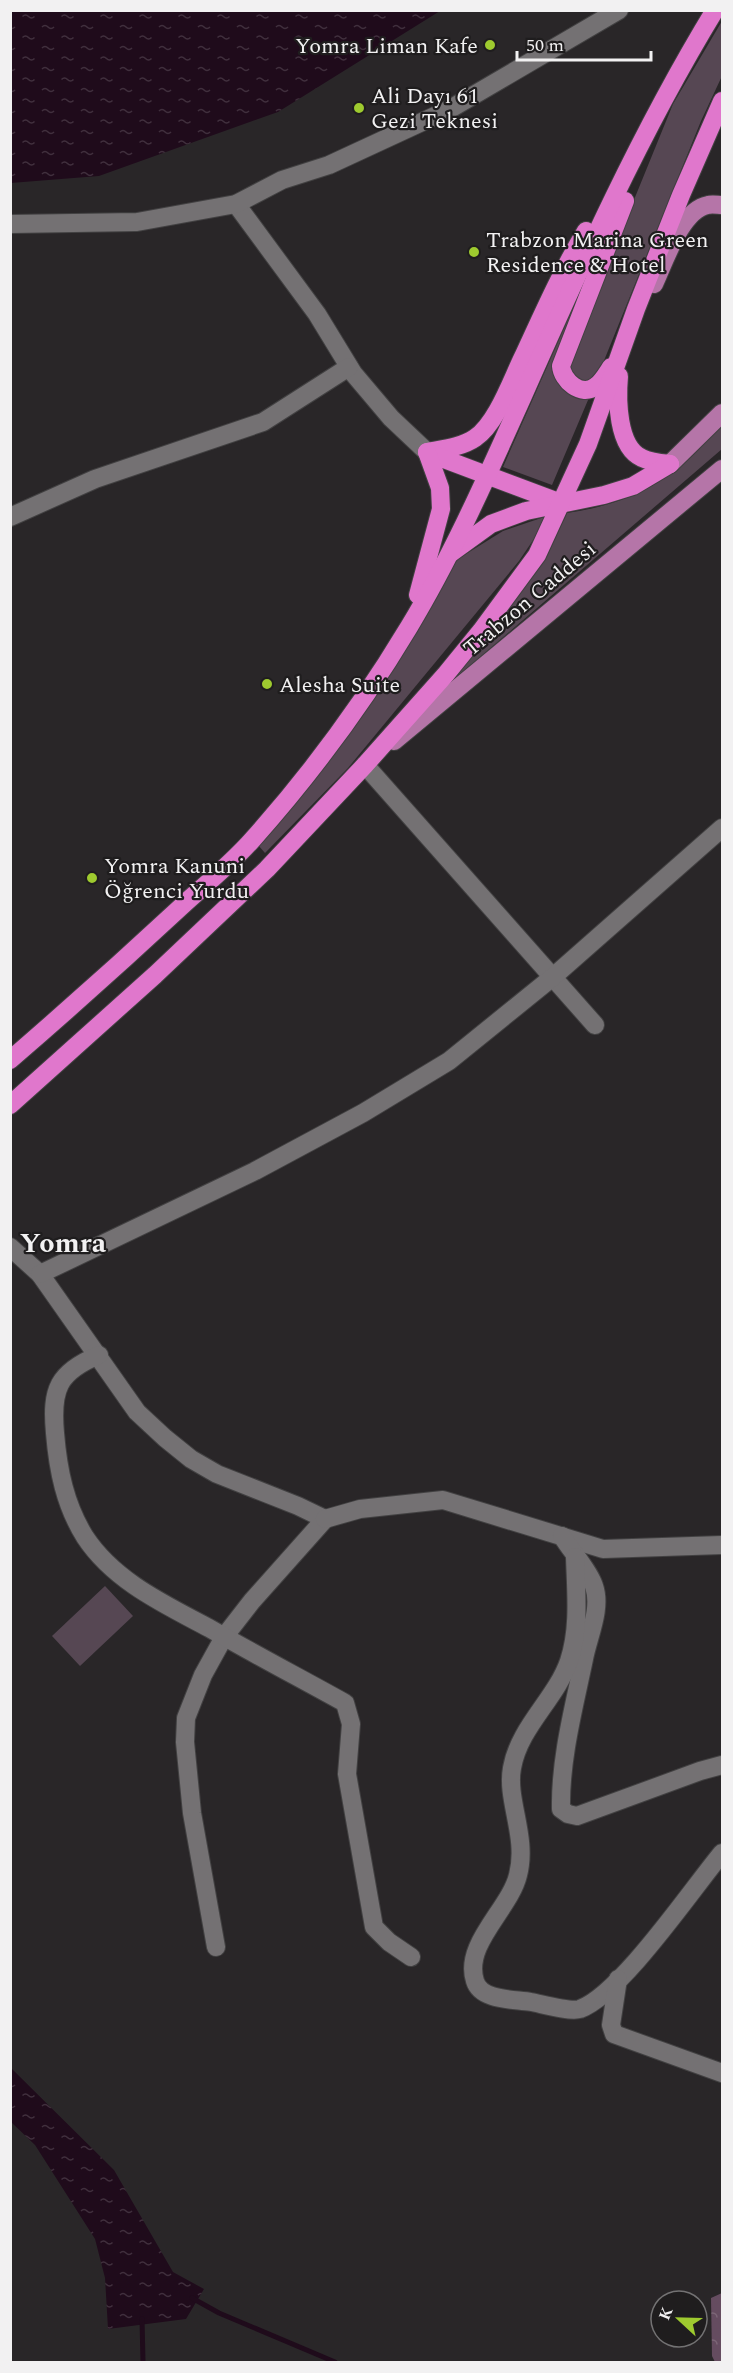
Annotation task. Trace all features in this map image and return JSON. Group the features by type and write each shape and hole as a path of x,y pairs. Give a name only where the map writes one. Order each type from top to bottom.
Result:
{"highway":[{"path":"427,452 465,444 487,427 570,258 664,102 715,10"},
{"path":"10,1105 155,975 267,869 365,765 446,674 537,555 590,439 677,206 723,100"},
{"path":"622,350 597,386 590,390 574,386 562,375 564,352 664,102"},
{"path":"10,1060 115,969 251,841 339,733 410,626 449,554 584,260 664,102"},
{"path":"622,350 617,398 622,428 628,445 641,458 670,464"},
{"path":"427,452 561,503"},
{"path":"410,626 441,509 440,488 427,452"},
{"path":"449,554 491,524 526,511 593,498 633,486 670,464"}],"main road":[{"path":"622,350 684,222 696,211 708,205 723,205"},
{"path":"670,464 723,413"},
{"name":"Trabzon Caddesi","path":"365,765 723,469"}],"street":[{"path":"10,224 137,222 236,204 282,180 329,165 450,110 619,10"},
{"path":"236,204 317,314 349,367 391,418 427,452"},
{"path":"10,517 94,479 263,422 349,367"},
{"path":"365,765 595,1025"},
{"path":"40,1274 255,1171 363,1113 449,1061 554,976 723,828"},
{"path":"10,1247 40,1274 137,1412 191,1459 217,1474 325,1519"},
{"path":"99,1355 77,1364 64,1376 56,1396 54,1422 58,1468 65,1497 84,1536 118,1574 224,1637 345,1703 351,1724 347,1774 374,1927 389,1942 411,1957"},
{"path":"216,1947 192,1813 185,1742 186,1718 203,1675 224,1637 252,1601 325,1519 360,1509 443,1500 603,1549 723,1545"},
{"path":"562,1536 595,1588 595,1603 592,1629 584,1655 561,1781 561,1809 577,1816 700,1771 723,1765"},
{"path":"575,1557 575,1622 569,1662 515,1753 511,1771 521,1857 518,1878 486,1932 472,1962 475,1983 486,1995 578,2009 600,1997 637,1960 723,1853"},
{"path":"618,1978 611,2025 614,2034 723,2073"}],"shaded area":[{"path":"722,21 722,76 701,121 601,368 591,379 584,381 571,376 568,367 570,357 673,104"},
{"path":"612,219 553,370 563,386 591,393 552,485 503,467"},
{"path":"722,423 722,449 444,688 547,556 567,513 616,502 661,481 688,460"},
{"path":"550,515 519,561 348,768 265,853 258,845 453,562 503,531"},
{"path":"105,1586 133,1616 80,1666 52,1636"}],"green space":[{"path":"722,2293 722,2362 715,2362 712,2356 711,2298"}],"water":[{"path":"11,10 440,11 278,112 99,176 11,183"},
{"path":"10,2067 114,2170 173,2272 204,2289 186,2319 108,2329 105,2278 95,2239 35,2145 11,2122"}],"waterway":[{"path":"192,2298 219,2313 335,2362"},
{"path":"142,2319 143,2362"}],"place":[{"name":"Yomra Liman Kafe","path":"490,45"},
{"name":"Ali Dayı 61 Gezi Teknesi","path":"359,108"},
{"name":"Trabzon Marina Green Residence & Hotel","path":"474,252"},
{"name":"Alesha Suite","path":"267,684"},
{"name":"Yomra Kanuni Öğrenci Yurdu","path":"92,878"}],"district":[{"name":"Yomra","path":"63,1242"}]}
